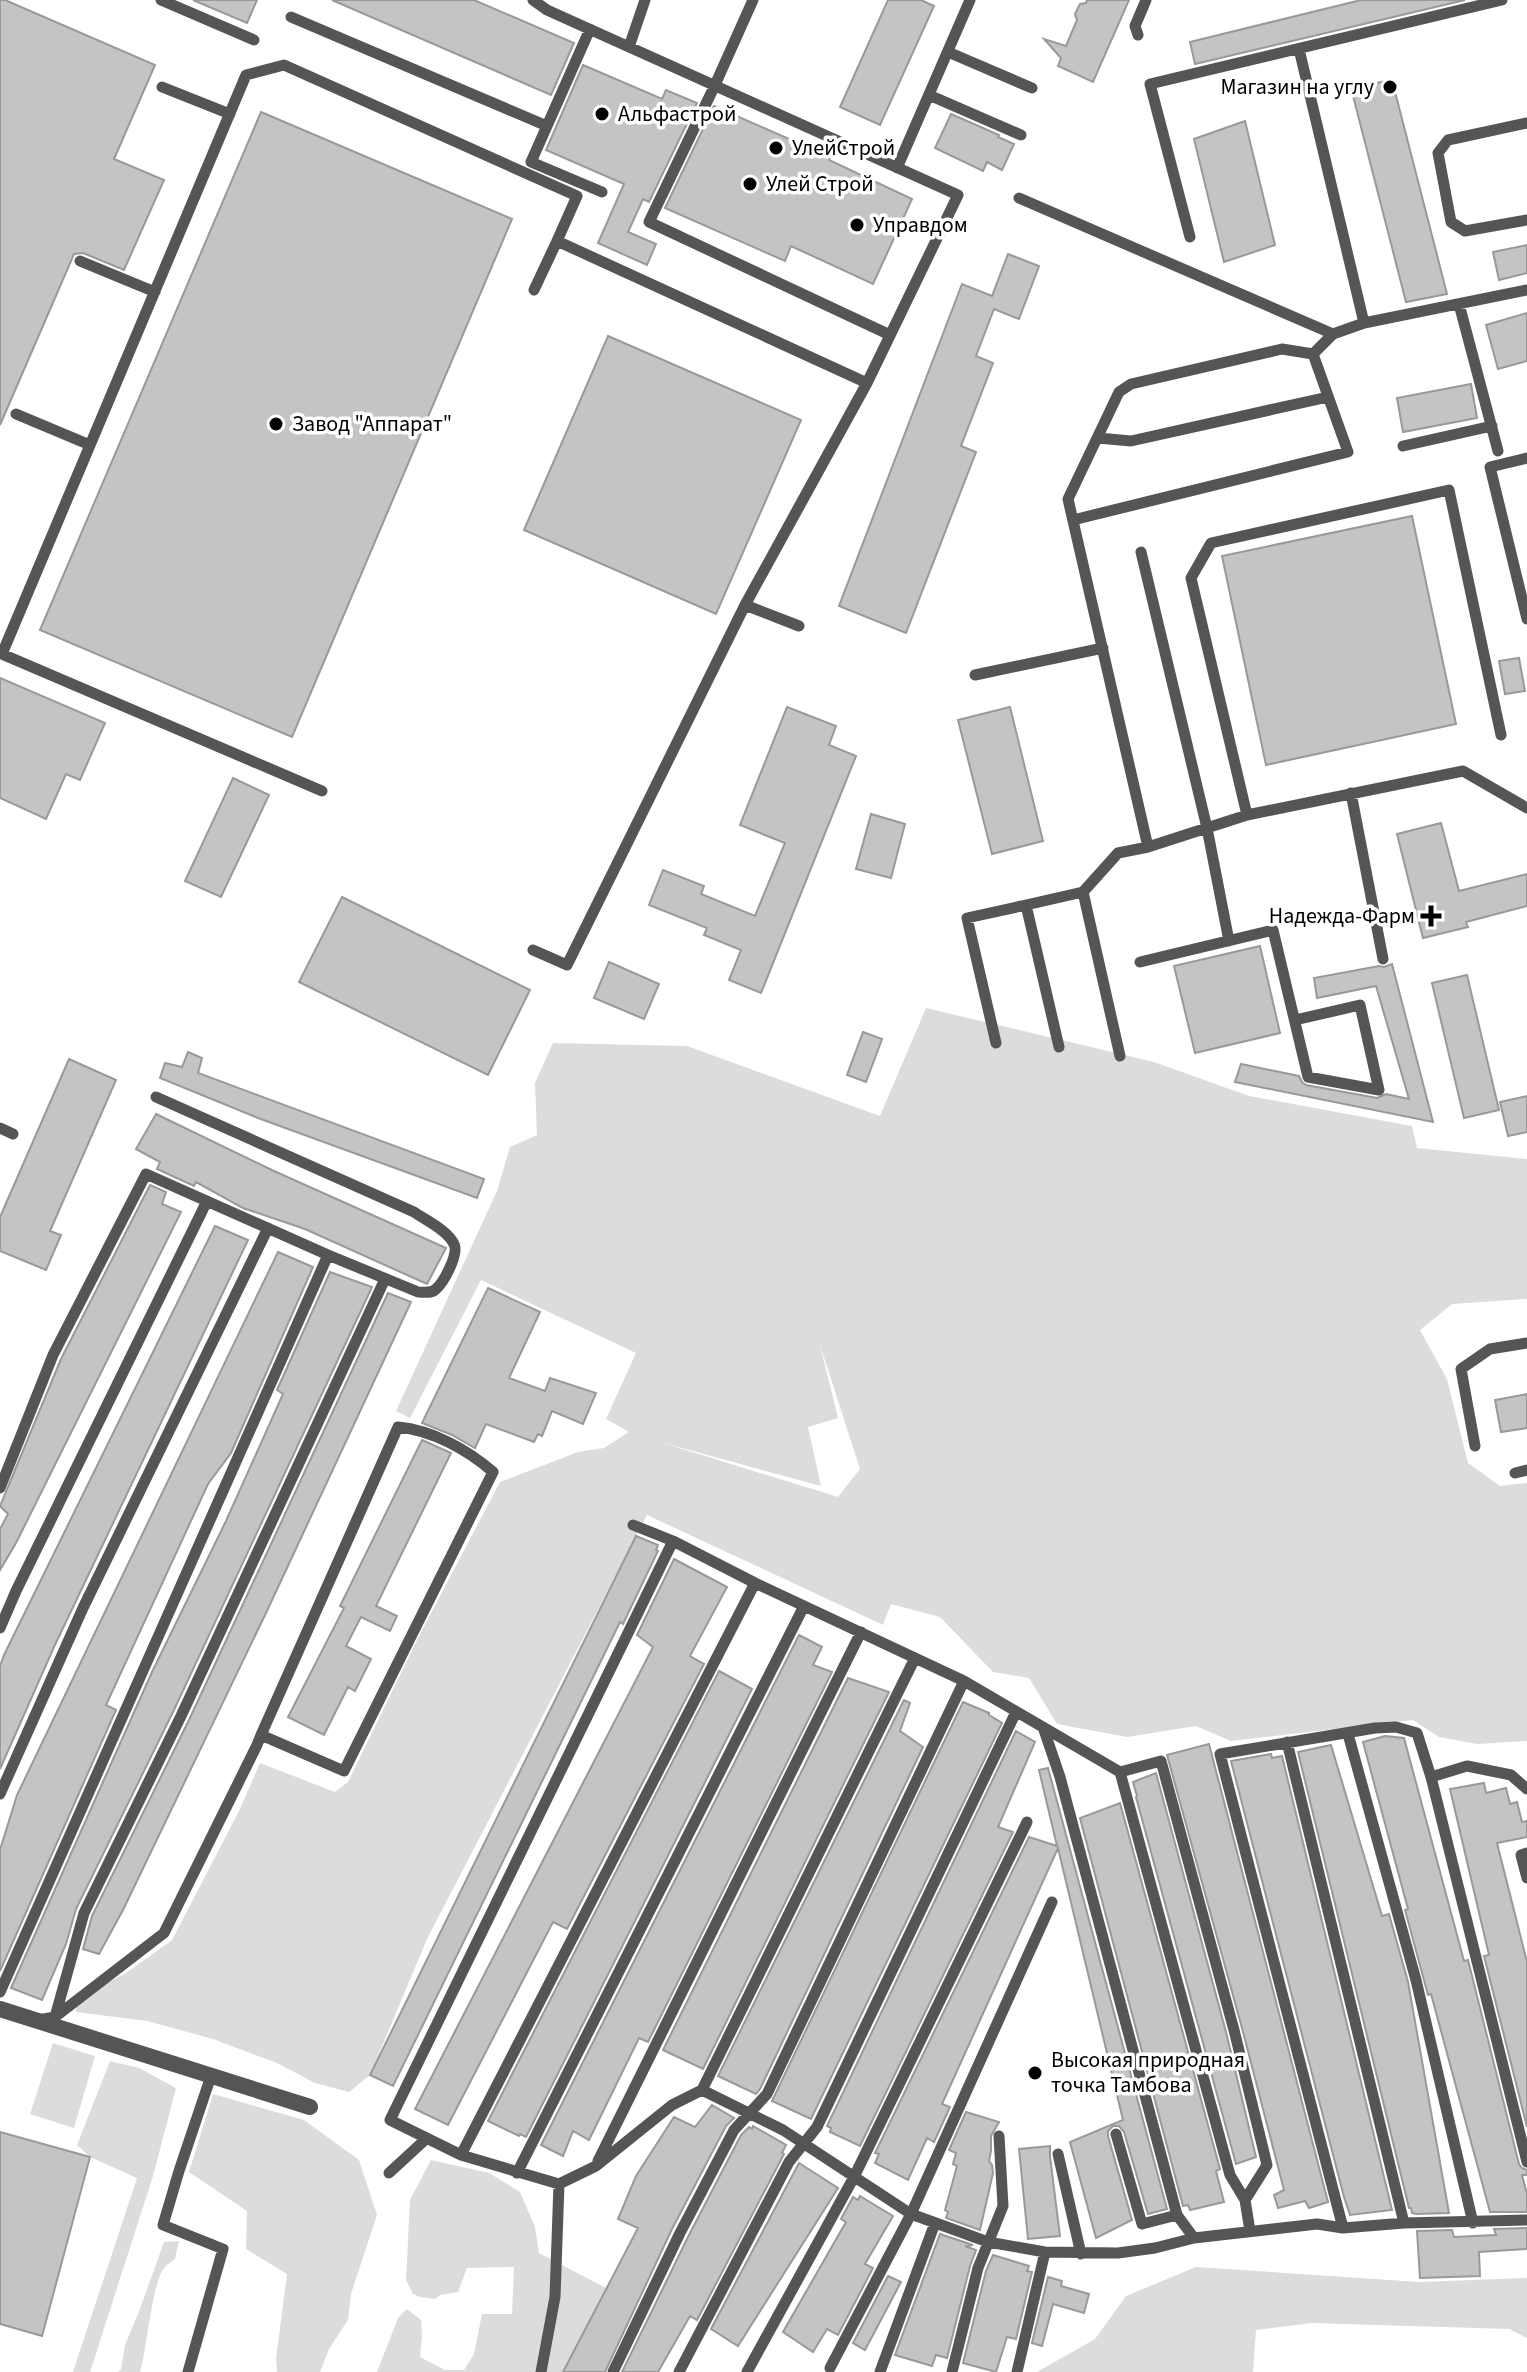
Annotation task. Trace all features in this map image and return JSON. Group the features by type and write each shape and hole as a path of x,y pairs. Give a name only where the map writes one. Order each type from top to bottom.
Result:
{"street":[{"path":"0,2009 310,2107"}],"lane":[{"path":"161,0 254,40"},
{"path":"533,0 547,10 958,195 867,383 745,605 567,965 533,950"},
{"path":"629,47 645,0"},
{"path":"753,0 649,222 890,335"},
{"path":"897,168 970,0"},
{"path":"1138,35 1135,26 1146,0"},
{"path":"1190,237 1150,84 1502,0"},
{"path":"291,17 547,126"},
{"path":"590,29 531,162 602,192"},
{"path":"1299,49 1364,323"},
{"path":"948,52 1032,88"},
{"path":"322,791 1,654 246,75 284,65 577,196 534,290"},
{"path":"162,87 230,114"},
{"path":"929,95 1021,135"},
{"path":"1527,123 1448,140 1438,153 1451,222 1465,231 1527,220"},
{"path":"1019,198 1333,334"},
{"path":"557,241 867,383"},
{"path":"80,261 155,292"},
{"path":"1313,354 1333,334 1364,323 1527,290"},
{"path":"1459,304 1498,451"},
{"path":"1148,847 1068,499 1119,392 1131,384 1282,349 1313,354"},
{"path":"1073,520 1348,452 1313,354"},
{"path":"1098,438 1131,441 1328,397"},
{"path":"16,414 90,445"},
{"path":"1403,446 1492,426"},
{"path":"1527,458 1490,467 1523,584 1527,619"},
{"path":"1247,815 1191,578 1211,543 1449,490 1501,735"},
{"path":"1141,552 1207,828 1229,941"},
{"path":"745,605 799,626"},
{"path":"975,675 1103,648"},
{"path":"996,1043 967,918 1083,892 1118,853 1148,847 1247,815 1463,771 1527,808"},
{"path":"1351,793 1383,959"},
{"path":"1083,892 1120,1056"},
{"path":"1026,905 1059,1047"},
{"path":"1140,962 1273,930 1308,1077 1379,1090 1360,1005 1295,1020"},
{"path":"0,1488 53,1355 146,1174 418,1292 436,1290 455,1258 456,1250 449,1237 414,1212 156,1097"},
{"path":"0,1128 13,1134"},
{"path":"0,1628 207,1201"},
{"path":"0,1794 83,1608 268,1228"},
{"path":"0,1992 328,1255"},
{"path":"55,2017 84,1913 181,1716 385,1279"},
{"path":"1475,1446 1461,1369 1490,1349 1527,1343"},
{"path":"37,2020 55,2017 164,1933 261,1735 398,1427 417,1428 476,1457 493,1472 344,1771 261,1735"},
{"path":"633,1525 673,1541 964,1681 1120,1772 1230,2175 1245,2200 1250,2231"},
{"path":"673,1541 390,2120 461,2155 559,2184 596,2166 672,2105 702,2090 915,1658"},
{"path":"461,2155 755,1583"},
{"path":"517,2173 804,1606"},
{"path":"596,2166 861,1632"},
{"path":"613,2372 734,2130 767,2094 964,1681"},
{"path":"679,2372 789,2162 817,2127 1016,1712"},
{"path":"1043,1727 1060,1777 1177,2215 1194,2238"},
{"path":"1343,2228 1220,1754 1396,1727 1417,1733 1431,1777 1527,2162"},
{"path":"1348,1734 1416,1980 1473,2223"},
{"path":"1287,1742 1404,2223"},
{"path":"1120,1772 1161,1761 1267,2165 1245,2200"},
{"path":"1431,1777 1467,1766 1511,1775 1527,1789"},
{"path":"747,2372 854,2177 1027,1822"},
{"path":"1527,1853 1521,1855 1527,1878"},
{"path":"830,2368 911,2214 1052,1902"},
{"path":"188,2372 223,2249 163,2225 211,2076"},
{"path":"702,2090 805,2143 911,2214 988,2242 1045,2252 1118,2253 1194,2238 1317,2224 1343,2228 1527,2220"},
{"path":"1116,2134 1142,2224 1177,2215"},
{"path":"952,2372 978,2268 1003,2206 999,2136"},
{"path":"389,2173 427,2138"},
{"path":"1058,2154 1081,2254"},
{"path":"541,2372 555,2297 559,2184"},
{"path":"880,2372 935,2223"},
{"path":"1017,2372 1045,2252"}],"shaded area":[{"path":"926,1008 1154,1062 1249,1096 1412,1126 1417,1148 1527,1159 1527,1299 1452,1304 1420,1330 1447,1379 1468,1463 1500,1486 1527,1483 1527,1741 1477,1744 1439,1737 1413,1720 1231,1741 1196,1726 1127,1737 1057,1724 1029,1678 993,1672 940,1617 891,1604 883,1625 647,1515 427,1939 370,2075 349,2092 315,2083 277,2063 213,2039 147,2021 76,2012 76,1999 126,1973 172,1940 240,1809 260,1763 335,1792 348,1782 418,1638 500,1482 578,1452 604,1448 629,1432 606,1419 636,1353 481,1280 410,1418 396,1411 497,1191 510,1147 537,1135 535,1083 553,1043 687,1046 880,1116","holes":["820,1345 860,1469 838,1497 660,1442 821,1486 808,1427 838,1418"]},
{"path":"53,2043 95,2056 74,2128 30,2114"},
{"path":"110,2061 139,2068 176,2088 153,2176 90,2372 73,2372 137,2178 90,2157 77,2145"},
{"path":"213,2094 304,2120 359,2160 377,2215 351,2294 348,2320 329,2349 320,2372 277,2372 287,2274 246,2249 247,2211 189,2172"},
{"path":"431,2160 489,2173 520,2192 535,2227 539,2253 606,2288 569,2372 377,2372 398,2318 407,2309 421,2320 420,2357 445,2370 464,2370 474,2354 482,2314 512,2314 514,2267 467,2268 458,2292 435,2299 413,2294 406,2280 410,2200"},
{"path":"179,2241 175,2259 160,2274 140,2372 118,2372 125,2345 164,2242"},
{"path":"1196,2267 1419,2282 1527,2278 1527,2338 1509,2329 1312,2323 1256,2330 1253,2372 1037,2372 1095,2339 1126,2296"}],"building":[{"path":"0,0 155,65 114,159 164,180 124,270 83,253 74,254 0,425"},
{"path":"193,0 257,0 247,23"},
{"path":"332,0 474,0 574,43 551,95"},
{"path":"888,0 921,0 934,6 880,125 840,107"},
{"path":"1087,0 1129,0 1093,82 1058,66 1061,58 1044,39 1066,46 1077,20 1075,14 1080,4"},
{"path":"1361,0 1465,0 1195,64 1190,42"},
{"path":"583,65 662,99 666,90 697,103 649,202 643,199 628,232 656,244 647,265 598,243 624,184 546,150"},
{"path":"1392,80 1447,294 1406,302 1351,88"},
{"name":"Улей Строй","path":"714,106 830,157 829,160 912,199 873,284 791,246 785,261 665,208"},
{"name":"Завод \"Аппарат\"","path":"261,112 512,219 292,737 40,630"},
{"path":"951,114 1014,144 1002,170 987,162 983,171 935,148"},
{"path":"1245,121 1275,245 1224,262 1194,139"},
{"path":"1527,245 1527,273 1499,280 1493,252"},
{"path":"1008,254 1039,266 1019,319 994,309 976,356 993,363 961,446 976,452 906,633 839,606 962,284 992,296"},
{"path":"1527,313 1527,361 1498,369 1486,325"},
{"path":"608,336 801,420 716,614 524,530"},
{"path":"1471,384 1477,418 1403,432 1397,398"},
{"path":"1412,516 1456,724 1266,765 1222,556"},
{"path":"1519,658 1525,691 1505,694 1499,661"},
{"path":"0,678 105,723 80,780 66,774 46,819 0,798"},
{"path":"787,707 836,726 829,745 856,756 761,993 729,980 741,950 704,935 707,928 649,905 663,870 704,886 701,894 755,916 785,843 740,825"},
{"path":"1010,707 1043,841 992,854 958,720"},
{"path":"233,778 269,795 221,897 185,881"},
{"path":"871,814 905,824 891,878 856,869"},
{"path":"1441,823 1459,891 1527,874 1527,906 1466,922 1468,927 1423,938 1397,834"},
{"path":"342,897 530,990 488,1075 299,982"},
{"path":"1260,946 1280,1033 1195,1053 1174,966"},
{"path":"609,962 659,984 644,1019 594,998"},
{"path":"1392,964 1433,1122 1235,1082 1241,1064 1299,1076 1306,1085 1377,1098 1386,1094 1409,1099 1376,986 1317,998 1314,978"},
{"path":"1467,975 1499,1110 1464,1118 1432,983"},
{"path":"863,1032 882,1039 866,1082 847,1075"},
{"path":"188,1052 202,1058 198,1073 484,1179 477,1198 258,1118 160,1078 165,1063 182,1067"},
{"path":"69,1059 116,1080 50,1231 61,1235 46,1270 0,1251 0,1217"},
{"path":"1527,1096 1527,1132 1508,1136 1500,1102"},
{"path":"156,1114 446,1248 427,1284 305,1229 243,1208 196,1182 194,1186 157,1169 160,1162 136,1149"},
{"path":"150,1185 166,1192 162,1204 181,1212 0,1570 0,1529 8,1514 0,1506 61,1359"},
{"path":"215,1226 248,1240 54,1647 0,1769 0,1666 4,1655"},
{"path":"278,1252 313,1267 231,1453 208,1484 106,1705 116,1710 0,1971 0,1850 17,1795"},
{"path":"330,1272 372,1287 173,1712 76,1909 66,1944 42,2000 11,1988 152,1672 226,1521 283,1394 277,1390"},
{"path":"488,1288 540,1312 509,1378 545,1391 550,1378 596,1393 583,1424 552,1411 542,1436 538,1434 534,1442 486,1424 475,1448 422,1423"},
{"path":"388,1293 411,1302 123,1910 99,1954 83,1949 92,1916 189,1720"},
{"path":"1527,1394 1527,1428 1501,1432 1495,1400"},
{"path":"422,1440 451,1453 376,1606 397,1616 390,1631 361,1617 346,1646 371,1659 355,1691 348,1687 324,1735 288,1717 344,1608 340,1606"},
{"path":"636,1536 658,1545 658,1551 623,1624 620,1622 393,2086 370,2075"},
{"path":"674,1559 727,1587 690,1656 704,1664 567,1929 553,1922 448,2125 415,2109 653,1647 637,1635"},
{"path":"799,1635 822,1647 813,1665 832,1672 648,2042 639,2038 589,2140 573,2131 563,2156 541,2145"},
{"path":"719,1671 752,1689 526,2137 519,2136 488,2121"},
{"path":"848,1678 889,1692 703,2069 663,2050"},
{"path":"904,1700 910,1703 900,1731 923,1747 756,2094 718,2076"},
{"path":"963,1702 989,1713 1002,1723 811,2119 772,2101"},
{"path":"1016,1731 1035,1742 998,1827 1013,1832 860,2146 830,2132 831,2128 827,2126"},
{"path":"1385,1736 1404,1738 1464,1961 1468,1960 1519,2164 1527,2170 1527,2175 1522,2175 1527,2194 1527,2212 1490,2212 1405,1910 1408,1909 1363,1742"},
{"path":"1209,1744 1328,2202 1309,2208 1305,2201 1278,2208 1274,2195 1284,2190 1167,1755"},
{"path":"1331,1745 1382,1916 1389,1914 1408,1982 1449,2213 1416,2214 1409,2208 1298,1752"},
{"path":"1271,1754 1272,1758 1282,1756 1392,2210 1350,2215 1344,2197 1231,1761"},
{"path":"1048,1768 1167,2209 1148,2214 1124,2132 1119,2126 1113,2126 1108,2136 1132,2220 1096,2238 1070,2142 1123,2120 1058,1848 942,2104 950,2107 934,2142 927,2138 908,2180 875,2163 879,2154 875,2153 1029,1837 1057,1846 1039,1770"},
{"path":"1156,1773 1226,2032 1256,2157 1236,2164 1136,1797 1133,1782"},
{"path":"1484,1783 1486,1793 1506,1788 1510,1804 1517,1802 1522,1822 1527,1821 1527,1837 1497,1843 1527,1962 1527,2127 1484,1956 1489,1955 1450,1789"},
{"path":"1120,1803 1220,2169 1216,2171 1224,2202 1190,2210 1188,2205 1183,2206 1080,1818"},
{"path":"712,2105 734,2118 726,2126 672,2229 605,2372 563,2372 638,2228 618,2219 636,2176 674,2117 695,2127"},
{"path":"966,2112 999,2122 991,2136 989,2161 993,2173 980,2230 946,2218 948,2212 945,2210 957,2166 953,2164 956,2153 949,2150"},
{"path":"753,2126 786,2145 784,2154 697,2320 690,2316 658,2372 622,2372 741,2135"},
{"path":"0,2132 90,2157 42,2336 0,2324"},
{"path":"1050,2146 1060,2236 1028,2239 1019,2149"},
{"path":"799,2163 838,2188 738,2346 711,2329"},
{"path":"860,2196 893,2216 865,2264 873,2268 838,2335 827,2329 813,2352 783,2332 846,2222 841,2219 853,2197 858,2200"},
{"path":"1527,2228 1527,2249 1479,2252 1480,2276 1420,2278 1417,2231 1452,2230 1454,2237 1496,2235 1494,2229"},
{"path":"940,2234 973,2245 965,2246 976,2250 947,2358 936,2355 932,2366 895,2355"},
{"path":"993,2255 1029,2266 1027,2271 1032,2272 1016,2339 1007,2337 996,2372 963,2363 986,2271"},
{"path":"888,2276 901,2282 865,2350 853,2343"},
{"path":"1048,2277 1062,2281 1061,2286 1089,2294 1084,2313 1053,2304 1042,2346 1032,2343"}],"place":[{"name":"Магазин на углу","path":"1390,87"},
{"name":"Альфастрой","path":"602,114"},
{"name":"УлейСтрой","path":"776,148"},
{"name":"Улей Строй","path":"750,184"},
{"name":"Управдом","path":"857,225"},
{"name":"Завод \"Аппарат\"","path":"276,424"},
{"name":"Надежда-Фарм","path":"1431,916"},
{"name":"Высокая природная точка Тамбова","path":"1035,2073"}]}
